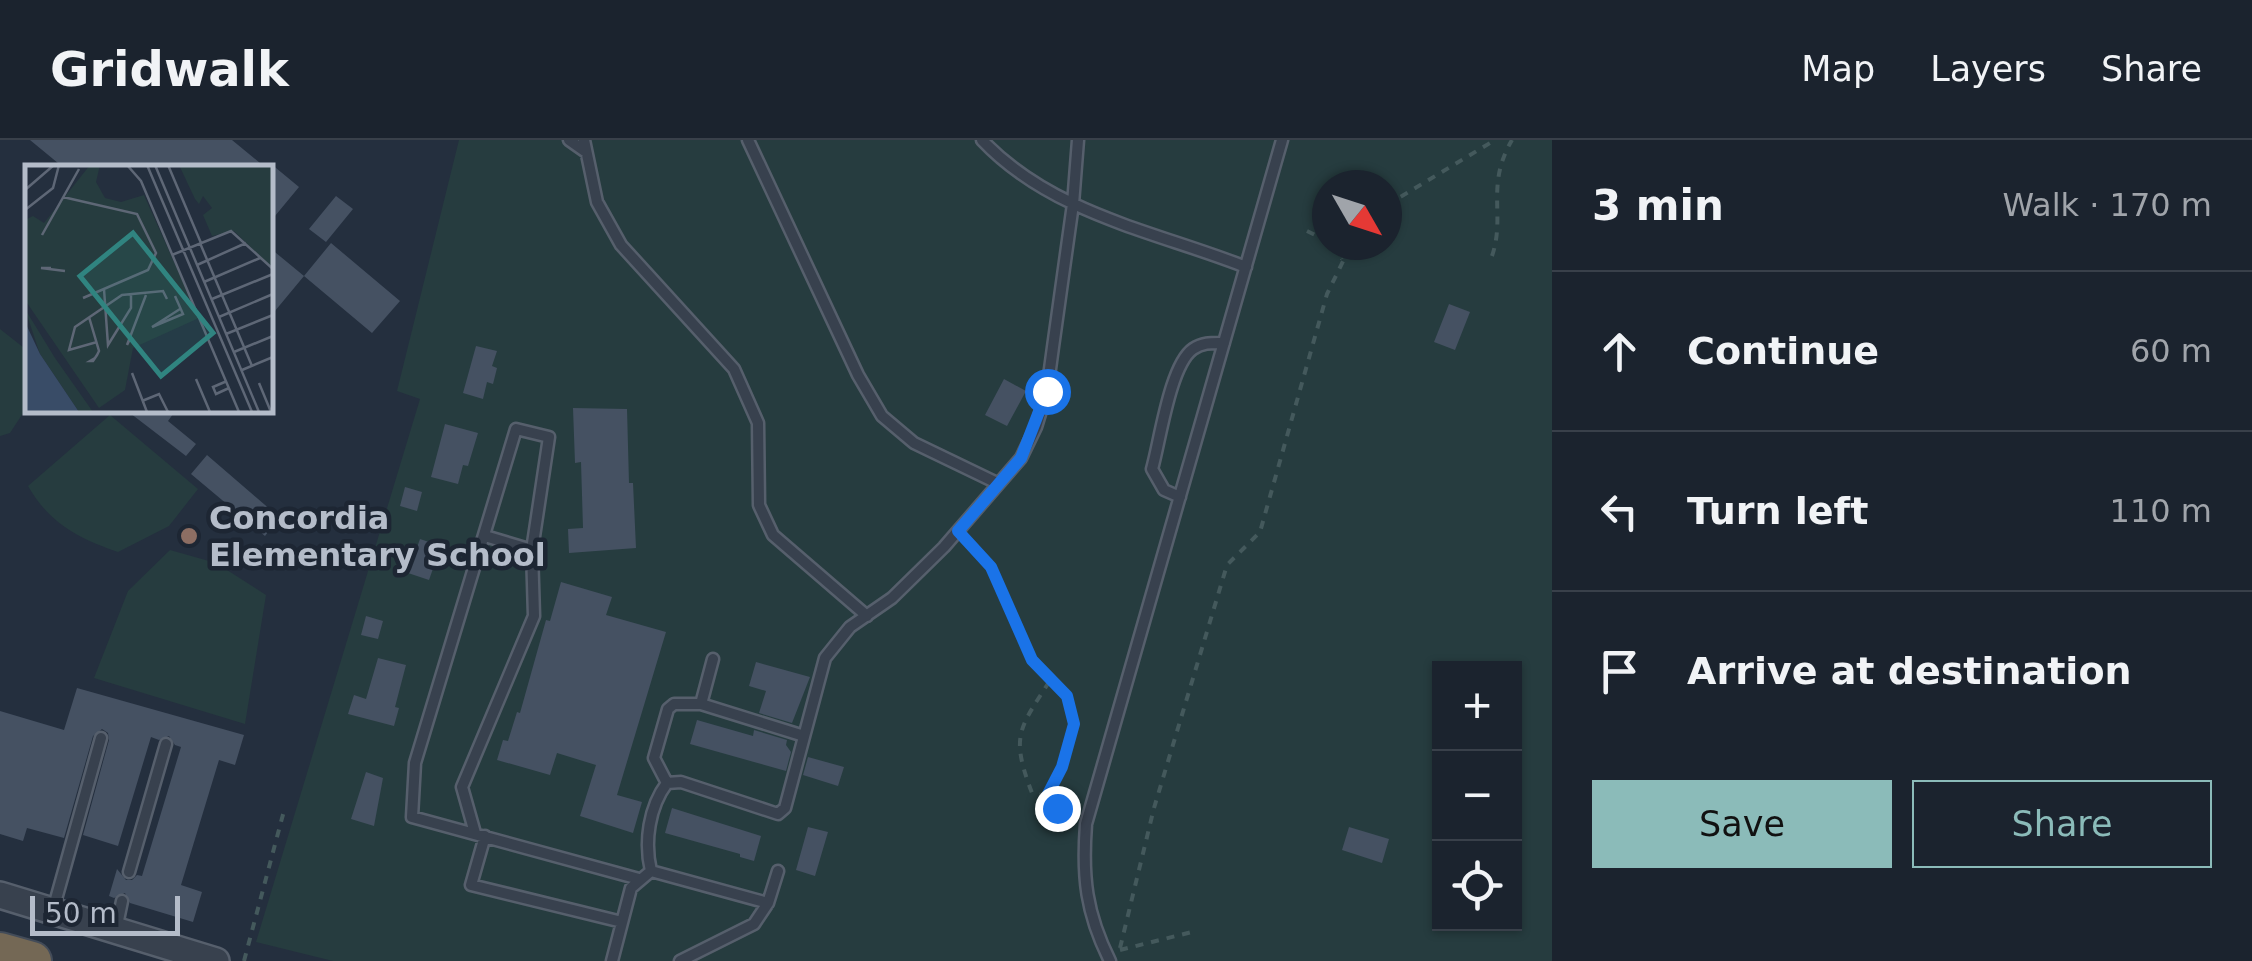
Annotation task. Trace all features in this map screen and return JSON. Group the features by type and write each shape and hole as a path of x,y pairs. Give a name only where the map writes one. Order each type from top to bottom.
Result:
{"highway":[{"path":"0,952 32,961"}],"street":[{"path":"0,895 216,961"}],"lane":[{"path":"570,140 585,146 597,202 621,245 734,369 758,424 759,505 773,536 867,616"},
{"path":"748,140 858,375 882,416 914,443 998,483"},
{"path":"982,140 1052,195 1121,225 1246,267"},
{"path":"667,782 681,782 778,814 785,808 825,658 850,628 892,598 958,531 1021,458 1047,391 1078,140"},
{"path":"1110,961 1099,939 1085,890 1082,866 1086,824 1282,140"},
{"path":"1180,497 1164,490 1152,470 1179,367 1189,352 1201,344 1224,343"},
{"path":"622,922 471,885 480,834 462,786 534,616 532,550 549,437 516,429 415,763 412,817 480,834 639,879"},
{"path":"484,536 532,550"},
{"path":"701,704 713,659"},
{"path":"667,782 654,758 668,709 674,704 701,704 804,736"},
{"path":"52,911 101,738"},
{"path":"129,872 166,744"},
{"path":"652,871 646,841 667,782"},
{"path":"612,961 631,888 652,871 768,903"},
{"path":"680,961 754,924 768,903 778,871"},
{"path":"116,931 122,901"}],"path":[{"path":"1402,195 1495,140"},
{"path":"1492,256 1496,243 1496,180 1512,140"},
{"path":"1307,232 1312,234"},
{"path":"1192,932 1120,950 1154,808 1227,565 1260,532 1326,294 1342,260"},
{"path":"958,531 991,567 1032,660 1067,696 1074,724 1062,767 1047,796"},
{"path":"1051,679 1021,725 1018,757 1032,793 1047,796 1057,808 1086,824"},
{"path":"244,961 285,807"}],"green space":[{"path":"459,140 1552,140 1552,961 333,961 256,942 420,399 397,391"},
{"path":"0,329 25,349 25,410 10,433 0,436"},
{"path":"110,415 198,489 169,526 118,552 66,528 28,486"},
{"path":"170,550 216,563 266,595 245,724 94,678 128,591"}],"building":[{"path":"30,140 232,140 262,165 60,165"},
{"path":"270,163 299,187 272,220 272,165"},
{"path":"336,196 353,209 326,242 309,229"},
{"path":"331,243 400,301 372,333 304,276"},
{"path":"272,250 304,276 272,315"},
{"path":"1449,304 1470,312 1455,350 1434,342"},
{"path":"476,346 497,351 492,366 497,368 493,384 487,382 483,399 463,393"},
{"path":"1004,379 1026,391 1007,426 985,415"},
{"path":"573,408 627,409 636,548 569,553 568,529 583,528 581,462 575,463"},
{"path":"129,412 175,412 168,421 196,444 186,456"},
{"path":"445,424 478,433 458,484 431,477"},
{"path":"207,455 279,517 265,536 191,474"},
{"path":"405,487 422,492 417,511 400,506"},
{"path":"420,539 441,546 429,580 408,573"},
{"path":"561,582 612,597 606,615 666,632 617,795 642,802 633,833 580,816 596,765 557,753 550,775 497,760 503,740 508,741 517,712 520,713"},
{"path":"366,616 383,621 378,639 361,635"},
{"path":"378,658 406,665 394,726 348,714 354,695 366,699"},
{"path":"756,662 810,677 792,723 759,713 766,691 749,686"},
{"path":"77,688 244,735 235,765 219,760 181,885 202,892 193,922 130,903 125,893 109,896 117,869 126,880 142,876 181,747 169,736 159,740 151,737 118,846 83,835 109,740 102,729 93,736 64,838 27,828 23,841 0,834 0,711 64,730"},
{"path":"697,720 753,736 754,730 787,740 791,752 786,771 690,744"},
{"path":"808,757 844,767 838,786 803,775"},
{"path":"366,772 383,778 374,826 351,819"},
{"path":"672,808 761,836 754,861 665,833"},
{"path":"808,827 828,832 815,876 796,870"},
{"path":"1349,827 1389,839 1382,863 1342,850"}],"place":[{"name":"Concordia Elementary School","path":"189,536"}],"route":[{"path":"1047,391 1021,458 958,531 991,567 1032,660 1067,696 1074,724 1062,767 1047,796 1057,808"}]}
